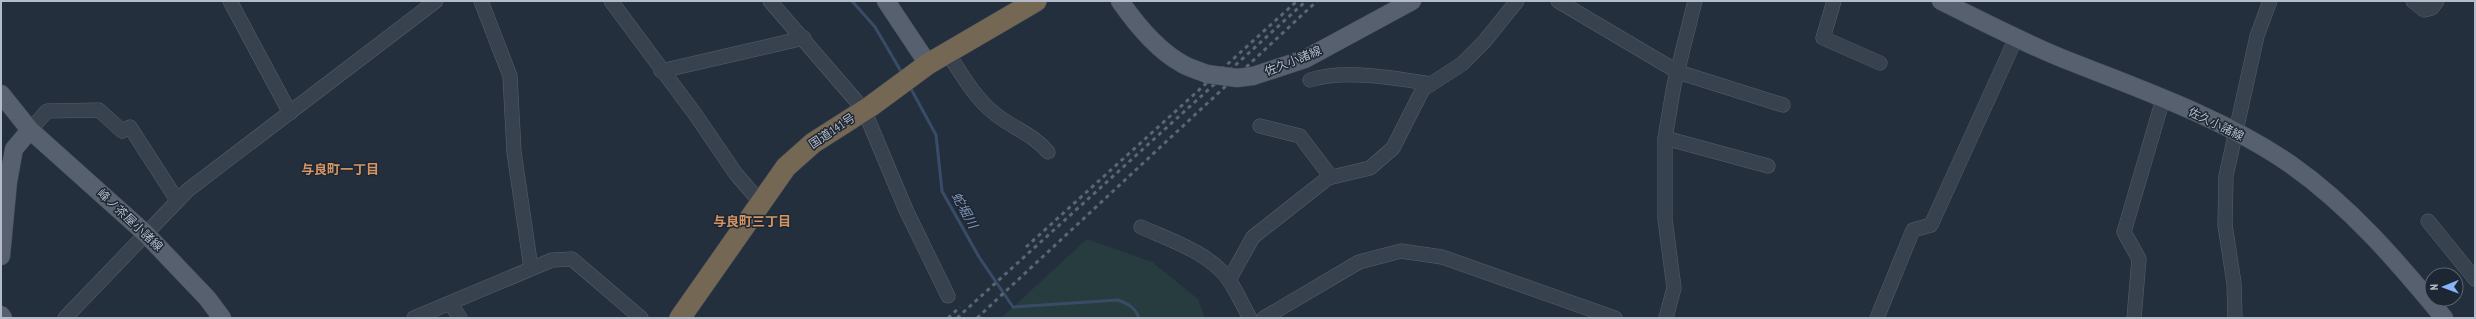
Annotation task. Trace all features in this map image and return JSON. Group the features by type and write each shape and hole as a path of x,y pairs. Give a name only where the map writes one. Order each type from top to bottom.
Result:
{"highway":[{"name":"国道141号","path":"680,318 762,204 786,167 813,143 864,110 928,64 1036,1"}],"main road":[{"path":"886,1 928,64"},
{"name":"佐久小諸線","path":"1120,1 1144,32 1181,64 1207,74 1237,78 1253,76 1305,59 1412,1"},
{"name":"佐久小諸線","path":"1940,1 2016,38 2163,99 2236,133 2289,164 2343,206 2370,232 2444,318"},
{"name":"峰ノ茶屋小諸線","path":"1,94 30,130 145,233 207,298 222,318"},
{"path":"1,256 4,182 14,149 30,130"}],"street":[{"path":"230,1 290,113"},
{"path":"65,318 178,200 436,1"},
{"path":"481,1 510,76 514,152 531,268"},
{"path":"611,1 661,71 695,114 736,174 762,204"},
{"path":"770,1 804,38 864,110 906,210 948,296"},
{"path":"1229,280 1253,237 1331,177 1370,168 1393,148 1423,89 1462,64 1484,42 1517,1"},
{"path":"1558,1 1678,72 1783,105"},
{"path":"1666,318 1674,288 1665,219 1665,138 1669,110 1695,1"},
{"path":"1834,1 1823,38 1880,63"},
{"path":"2235,318 2234,283 2225,225 2226,176 2257,36 2270,1"},
{"path":"2413,1 2424,10 2432,8 2438,1"},
{"path":"661,71 804,38"},
{"path":"1877,318 1913,230 1931,224 2016,38"},
{"path":"947,52 986,107 1038,140 1048,152"},
{"path":"1310,80 1323,75 1392,77 1430,84"},
{"path":"2134,318 2138,259 2124,232 2163,99"},
{"path":"30,130 47,111 99,110 122,131 130,127 178,200"},
{"path":"1260,126 1300,136 1331,177"},
{"path":"1665,138 1768,166"},
{"path":"2428,222 2475,279"},
{"path":"1141,227 1177,242 1211,262 1229,280 1250,318"},
{"path":"1264,318 1359,262 1401,251 1442,257 1614,318"},
{"path":"414,318 552,260 572,259 641,318"},
{"path":"450,303 460,318"}],"green space":[{"path":"1087,239 1152,262 1198,299 1205,318 1001,318"}],"waterway":[{"name":"蛇堀川","path":"852,1 875,27 902,73"},
{"name":"蛇堀川","path":"910,87 936,135 942,191 979,257 1013,307 1118,300 1131,306 1139,318"}],"railway":[{"path":"1026,247 1297,1"},
{"path":"957,318 1306,1"},
{"path":"977,318 1317,1"},
{"path":"948,318 960,307"}],"district":[{"name":"与良町一丁目","path":"340,169"},
{"name":"与良町三丁目","path":"752,221"}]}
